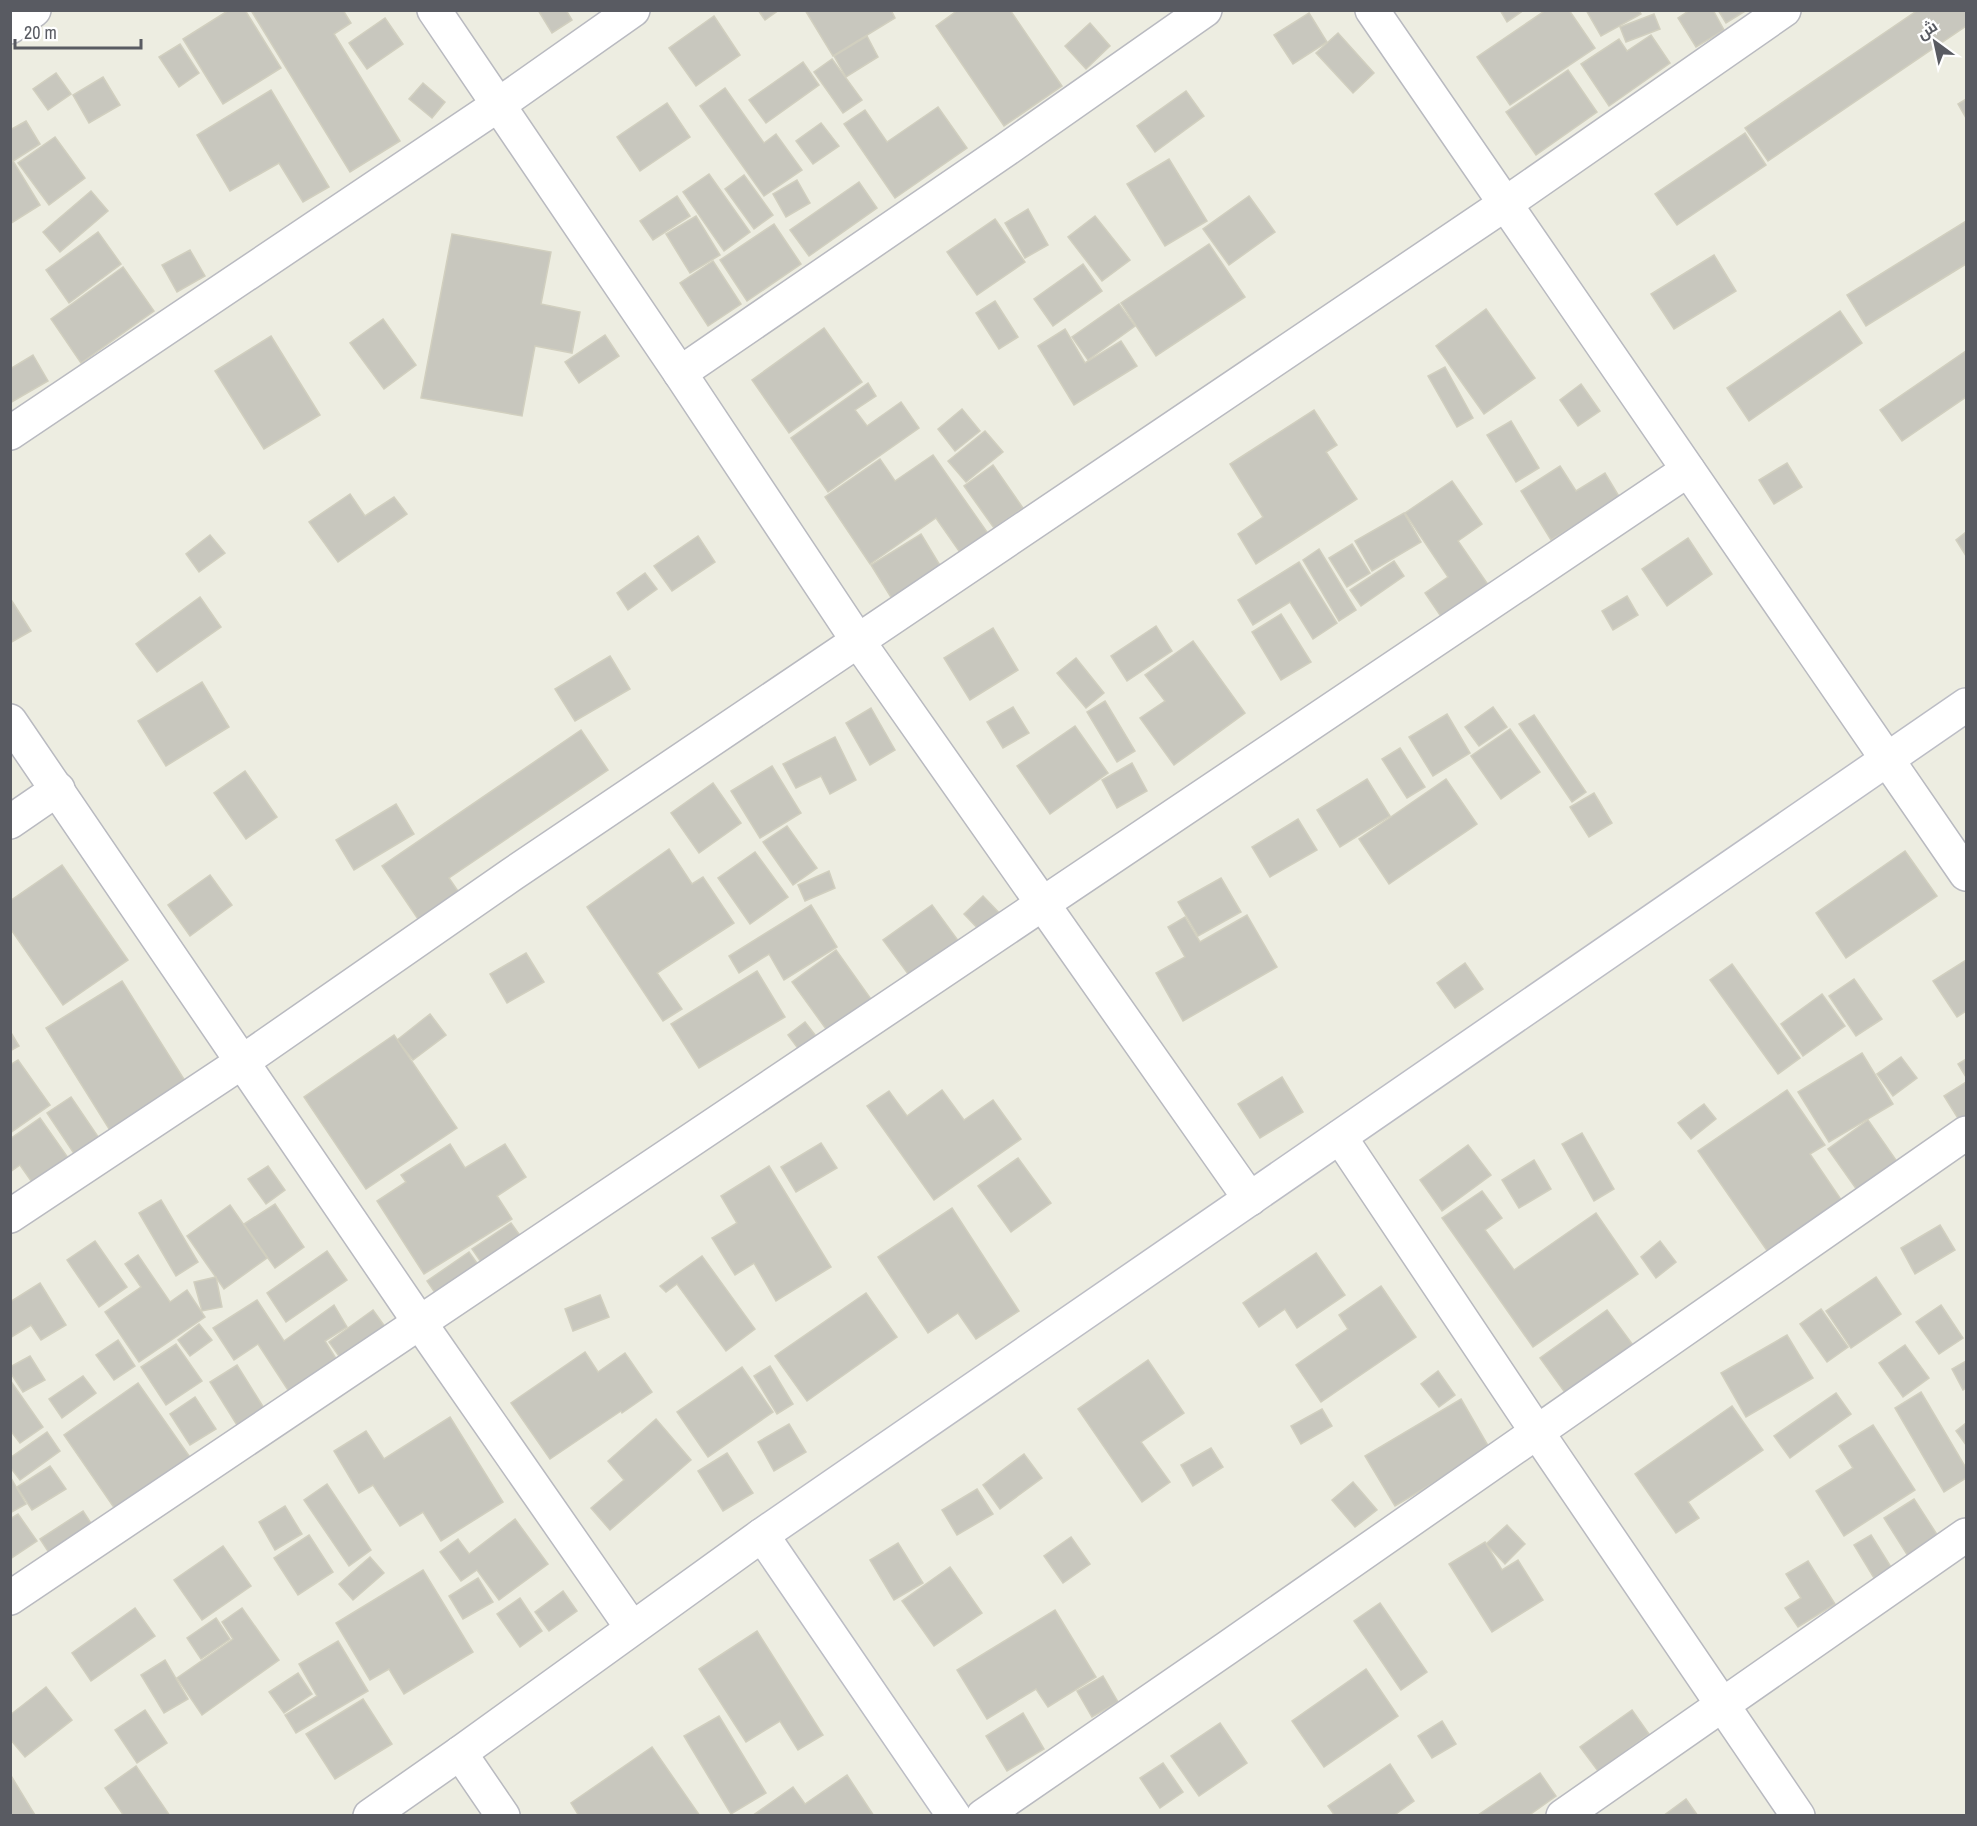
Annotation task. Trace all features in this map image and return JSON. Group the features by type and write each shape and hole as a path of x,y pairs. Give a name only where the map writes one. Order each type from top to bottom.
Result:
{"street":[{"path":"10,27 34,10"},
{"path":"434,10 858,641 1250,1199"},
{"path":"10,433 498,105 633,10"},
{"path":"680,373 1014,144 1204,10"},
{"path":"1372,10 1966,874"},
{"path":"10,1216 242,1062 511,875 1505,204 1784,10"},
{"path":"10,1598 1688,470"},
{"path":"370,1815 460,1754 762,1535 1966,705"},
{"path":"10,721 420,1323 632,1628"},
{"path":"10,822 58,789"},
{"path":"982,1815 1218,1655 1966,1133"},
{"path":"1340,1137 1537,1432 1798,1815"},
{"path":"762,1535 954,1815"},
{"path":"1563,1815 1966,1536"},
{"path":"460,1754 503,1815"}],"building":[{"path":"229,10 245,10 281,68 223,104 183,39"},
{"path":"255,10 343,10 351,23 334,34 400,141 350,172 252,12"},
{"path":"538,10 566,10 572,20 552,33"},
{"path":"758,10 779,10 765,20"},
{"path":"805,10 891,10 895,18 833,56"},
{"path":"958,10 1010,10 1062,86 1004,126 936,26"},
{"path":"1500,10 1524,10 1507,22"},
{"path":"1546,10 1569,10 1595,48 1510,105 1477,57"},
{"path":"1586,10 1639,10 1641,14 1601,36"},
{"path":"1690,10 1713,10 1724,30 1696,47 1678,18"},
{"path":"1718,10 1747,10 1726,23"},
{"path":"1918,10 1966,10 1966,26 1768,161 1745,128"},
{"path":"1309,13 1327,42 1293,64 1274,35"},
{"path":"1654,14 1660,29 1626,42 1620,27"},
{"path":"714,16 740,55 696,86 669,48"},
{"path":"385,18 403,44 367,69 349,43"},
{"path":"1090,23 1110,46 1086,69 1065,46"},
{"path":"1338,33 1374,73 1353,93 1316,53"},
{"path":"1651,35 1670,63 1609,106 1581,64 1619,39 1627,51"},
{"path":"867,36 878,57 846,77 834,56"},
{"path":"180,44 199,73 179,87 159,57"},
{"path":"832,59 862,100 843,113 814,72"},
{"path":"803,62 819,85 766,123 749,100"},
{"path":"1568,70 1597,112 1536,155 1506,112"},
{"path":"56,73 71,94 48,110 33,89"},
{"path":"103,77 120,105 89,123 73,95"},
{"path":"423,83 445,102 432,118 409,99"},
{"path":"725,88 764,143 776,134 802,170 764,196 700,106"},
{"path":"271,90 329,187 303,202 279,163 230,191 197,135"},
{"path":"1186,91 1204,116 1155,152 1137,126"},
{"path":"1966,99 1966,118 1958,104"},
{"path":"667,103 690,137 640,171 617,137"},
{"path":"938,107 967,148 895,198 844,124 865,110 887,142"},
{"path":"26,121 40,144 13,161 40,205 10,224 10,130"},
{"path":"821,123 839,146 813,164 796,141"},
{"path":"1745,133 1766,165 1677,225 1655,194"},
{"path":"55,137 85,178 49,205 18,163"},
{"path":"1169,159 1207,221 1165,246 1127,184"},
{"path":"709,174 750,232 724,251 683,192"},
{"path":"744,175 773,215 754,229 725,189"},
{"path":"797,180 810,203 786,217 773,194"},
{"path":"859,182 877,208 809,256 790,230"},
{"path":"91,191 108,211 60,252 43,232"},
{"path":"677,196 690,216 653,240 640,221"},
{"path":"1249,196 1275,232 1229,265 1203,229"},
{"path":"1028,209 1048,245 1025,258 1005,223"},
{"path":"696,216 720,255 690,273 666,234"},
{"path":"1095,216 1130,260 1102,281 1068,237"},
{"path":"995,219 1025,262 977,295 947,252"},
{"path":"1966,221 1966,264 1866,326 1847,295"},
{"path":"774,224 801,264 747,301 720,260"},
{"path":"98,232 121,264 69,303 46,270"},
{"path":"452,234 551,252 541,304 580,312 572,353 535,346 522,416 421,398"},
{"path":"1209,244 1245,297 1156,356 1121,303"},
{"path":"190,250 205,276 177,292 162,265"},
{"path":"1714,255 1736,291 1674,329 1651,294"},
{"path":"713,261 741,304 708,326 680,283"},
{"path":"1083,264 1102,291 1053,326 1034,299"},
{"path":"123,267 154,311 81,363 51,319"},
{"path":"995,301 1018,337 999,349 976,313"},
{"path":"1119,304 1135,326 1088,360 1072,337"},
{"path":"1486,309 1535,378 1484,414 1436,346"},
{"path":"1840,311 1862,343 1749,421 1727,388"},
{"path":"383,319 416,365 384,389 350,343"},
{"path":"824,328 862,382 789,433 752,380"},
{"path":"1065,329 1085,363 1121,341 1137,366 1074,405 1038,346"},
{"path":"605,335 619,356 579,383 565,362"},
{"path":"271,336 320,415 264,449 215,371"},
{"path":"1966,351 1966,397 1902,441 1880,410"},
{"path":"33,355 48,381 10,403 10,369"},
{"path":"1445,367 1473,418 1457,427 1428,376"},
{"path":"868,383 876,396 855,410 867,426 901,402 919,428 828,492 791,438"},
{"path":"1581,384 1600,411 1578,426 1560,400"},
{"path":"962,409 980,431 955,451 938,429"},
{"path":"1314,410 1337,445 1326,452 1357,499 1256,564 1238,534 1263,517 1230,464"},
{"path":"1511,421 1539,468 1516,482 1487,435"},
{"path":"985,431 1003,452 966,482 948,461"},
{"path":"933,455 1001,552 973,571 936,518 870,564 825,497 880,459 895,481"},
{"path":"1787,463 1802,487 1774,504 1759,480"},
{"path":"993,465 1023,508 994,528 964,486"},
{"path":"1560,466 1576,491 1605,473 1620,498 1551,540 1521,491"},
{"path":"1452,481 1482,524 1458,541 1489,586 1442,618 1425,593 1448,577 1405,513"},
{"path":"350,494 365,516 394,497 407,514 338,562 309,522"},
{"path":"1404,513 1421,542 1372,571 1355,541"},
{"path":"1966,532 1966,556 1956,540"},
{"path":"921,534 941,567 892,599 871,565"},
{"path":"210,535 225,553 199,572 186,554"},
{"path":"698,536 715,562 672,591 654,566"},
{"path":"1688,538 1712,574 1667,606 1642,569"},
{"path":"1352,544 1370,573 1347,587 1329,558"},
{"path":"1319,549 1356,610 1339,621 1303,560"},
{"path":"1394,561 1404,576 1361,606 1350,590"},
{"path":"1299,562 1337,623 1313,639 1290,602 1253,625 1238,600"},
{"path":"645,573 657,589 628,610 617,593"},
{"path":"1627,596 1638,615 1613,630 1602,611"},
{"path":"200,597 221,627 157,672 136,644"},
{"path":"10,598 31,631 10,643"},
{"path":"1281,614 1311,662 1281,680 1252,632"},
{"path":"1156,626 1172,651 1127,681 1111,656"},
{"path":"993,628 1018,670 970,700 944,658"},
{"path":"1193,641 1245,713 1174,765 1140,718 1165,701 1145,675"},
{"path":"610,656 630,689 575,721 555,689"},
{"path":"1076,658 1104,693 1086,708 1057,673"},
{"path":"202,682 229,727 166,766 138,721"},
{"path":"1105,701 1135,751 1117,762 1087,712"},
{"path":"1013,707 1029,733 1003,748 987,722"},
{"path":"1493,707 1507,727 1479,746 1465,727"},
{"path":"871,708 895,750 870,765 846,723"},
{"path":"1447,714 1470,753 1433,776 1409,737"},
{"path":"1534,715 1586,792 1572,802 1519,724"},
{"path":"1075,726 1108,773 1050,814 1017,766"},
{"path":"1510,729 1540,772 1501,799 1471,756"},
{"path":"581,730 608,770 449,878 460,894 420,922 382,866"},
{"path":"835,737 856,780 830,794 821,776 796,788 783,764"},
{"path":"1400,748 1425,787 1407,798 1382,759"},
{"path":"1132,763 1147,791 1117,808 1102,780"},
{"path":"772,766 801,813 760,838 731,791"},
{"path":"245,771 277,817 246,839 214,793"},
{"path":"1367,779 1390,816 1340,847 1317,810"},
{"path":"1446,779 1477,824 1389,884 1359,839"},
{"path":"713,783 741,823 699,853 671,813"},
{"path":"1594,793 1612,823 1589,837 1570,807"},
{"path":"396,804 414,834 354,870 336,840"},
{"path":"1298,819 1317,850 1270,877 1252,847"},
{"path":"787,826 817,868 793,885 763,842"},
{"path":"669,849 692,884 703,877 734,923 657,973 682,1009 663,1021 587,907"},
{"path":"1905,851 1937,896 1846,958 1816,913"},
{"path":"755,852 788,897 750,924 718,878"},
{"path":"62,865 128,960 63,1005 10,928 10,901"},
{"path":"829,871 835,888 805,901 798,885"},
{"path":"210,875 232,905 190,936 168,905"},
{"path":"1221,878 1241,912 1198,936 1178,902"},
{"path":"983,896 1005,919 985,936 964,914"},
{"path":"811,905 837,947 784,980 769,954 739,973 729,956"},
{"path":"932,905 965,950 917,986 883,940"},
{"path":"1247,915 1277,967 1183,1021 1156,973 1185,957 1168,927 1185,917 1200,942"},
{"path":"836,950 878,1009 834,1040 792,982"},
{"path":"526,953 544,982 507,1003 490,974"},
{"path":"1966,960 1966,1011 1957,1017 1933,981"},
{"path":"1465,963 1483,989 1455,1008 1437,983"},
{"path":"1732,964 1800,1058 1778,1074 1710,980"},
{"path":"757,971 785,1017 699,1068 671,1024"},
{"path":"1854,979 1882,1019 1856,1036 1829,996"},
{"path":"122,981 187,1084 111,1132 46,1028"},
{"path":"1822,994 1845,1026 1803,1056 1781,1024"},
{"path":"430,1014 446,1035 413,1060 397,1040"},
{"path":"805,1022 823,1045 805,1058 788,1035"},
{"path":"10,1031 19,1046 10,1051"},
{"path":"394,1035 457,1128 366,1189 304,1097"},
{"path":"1862,1053 1893,1104 1829,1142 1798,1092"},
{"path":"1901,1057 1917,1078 1893,1096 1877,1074"},
{"path":"1966,1059 1966,1077 1958,1064"},
{"path":"18,1060 50,1105 10,1133 10,1065"},
{"path":"1282,1077 1303,1112 1260,1138 1238,1104"},
{"path":"1966,1082 1966,1115 1959,1120 1944,1096"},
{"path":"942,1090 964,1120 993,1100 1021,1139 934,1200 867,1106 889,1091 907,1116"},
{"path":"1787,1090 1825,1145 1810,1154 1842,1201 1768,1252 1698,1151"},
{"path":"71,1097 101,1141 77,1158 47,1113"},
{"path":"1704,1104 1716,1119 1691,1139 1678,1123"},
{"path":"40,1118 71,1162 36,1188 20,1165 10,1172 10,1139"},
{"path":"1868,1120 1898,1163 1857,1190 1828,1149"},
{"path":"1582,1133 1614,1189 1594,1201 1562,1144"},
{"path":"821,1143 837,1168 796,1192 781,1167"},
{"path":"450,1144 465,1168 505,1144 526,1177 497,1196 512,1219 424,1274 377,1201 406,1182 401,1175"},
{"path":"1468,1145 1491,1175 1442,1211 1420,1180"},
{"path":"1018,1158 1051,1203 1011,1232 978,1186"},
{"path":"1534,1160 1551,1189 1519,1208 1502,1180"},
{"path":"268,1166 285,1190 266,1204 248,1179"},
{"path":"769,1166 831,1267 776,1301 754,1263 735,1275 712,1238 737,1223 721,1196"},
{"path":"1482,1191 1502,1218 1485,1230 1514,1270 1596,1213 1638,1274 1533,1347 1442,1218"},
{"path":"161,1200 198,1262 176,1276 139,1213"},
{"path":"275,1204 304,1247 275,1268 244,1224"},
{"path":"230,1205 267,1258 224,1289 187,1236"},
{"path":"952,1208 1019,1311 976,1339 958,1313 928,1333 878,1257"},
{"path":"511,1223 529,1248 490,1275 472,1249"},
{"path":"1940,1225 1955,1250 1915,1274 1901,1248"},
{"path":"95,1241 127,1287 99,1307 67,1260"},
{"path":"1660,1241 1676,1262 1656,1278 1641,1257"},
{"path":"327,1251 347,1280 286,1322 267,1293"},
{"path":"469,1252 487,1277 444,1306 427,1281"},
{"path":"1316,1253 1345,1295 1297,1328 1285,1309 1259,1327 1243,1303"},
{"path":"138,1255 170,1302 187,1290 205,1317 139,1362 105,1312 141,1287 125,1264"},
{"path":"702,1256 755,1329 726,1351 677,1284 666,1292 660,1286"},
{"path":"216,1277 222,1307 202,1311 194,1282"},
{"path":"1876,1277 1901,1314 1851,1348 1826,1311"},
{"path":"40,1283 66,1325 41,1340 31,1325 10,1338 10,1302"},
{"path":"1381,1286 1416,1337 1321,1402 1296,1365 1348,1329 1339,1315"},
{"path":"866,1293 897,1337 807,1401 775,1356"},
{"path":"600,1295 609,1317 573,1331 565,1309"},
{"path":"257,1300 284,1341 334,1305 347,1327 325,1341 347,1376 299,1407 258,1344 234,1360 213,1328"},
{"path":"1941,1305 1963,1338 1939,1354 1916,1322"},
{"path":"1821,1309 1848,1347 1827,1362 1800,1324"},
{"path":"373,1310 396,1342 351,1373 329,1342"},
{"path":"1607,1310 1633,1345 1566,1394 1540,1358"},
{"path":"199,1324 212,1340 190,1356 178,1340"},
{"path":"1787,1335 1813,1378 1746,1417 1721,1373"},
{"path":"118,1340 135,1366 114,1380 96,1355"},
{"path":"176,1344 202,1381 166,1405 141,1367"},
{"path":"1905,1345 1929,1378 1903,1397 1879,1363"},
{"path":"585,1352 598,1372 625,1353 652,1392 550,1459 511,1403"},
{"path":"30,1356 45,1380 23,1392 10,1372 10,1367"},
{"path":"1148,1360 1184,1413 1141,1442 1170,1482 1142,1502 1078,1409"},
{"path":"1966,1361 1966,1388 1963,1390 1952,1369"},
{"path":"237,1365 274,1424 247,1441 210,1382"},
{"path":"770,1366 793,1404 777,1414 754,1376"},
{"path":"742,1367 773,1412 708,1457 677,1412"},
{"path":"1438,1371 1455,1395 1439,1407 1421,1384"},
{"path":"83,1376 96,1393 62,1418 49,1399"},
{"path":"10,1380 43,1427 20,1443 10,1430"},
{"path":"138,1383 192,1460 115,1509 64,1435"},
{"path":"1921,1392 1966,1468 1966,1478 1944,1492 1895,1408"},
{"path":"1836,1393 1851,1414 1790,1458 1774,1436"},
{"path":"195,1397 216,1429 190,1445 170,1414"},
{"path":"1461,1399 1490,1449 1395,1506 1365,1456"},
{"path":"1732,1406 1763,1450 1688,1502 1699,1518 1676,1533 1635,1474"},
{"path":"1322,1409 1332,1426 1301,1444 1291,1426"},
{"path":"450,1417 503,1502 441,1541 423,1512 400,1526 373,1485 359,1493 334,1451 366,1431 384,1459"},
{"path":"656,1419 691,1460 610,1530 591,1508 624,1480 608,1461"},
{"path":"1966,1423 1966,1445 1956,1431"},
{"path":"789,1424 806,1452 774,1471 758,1442"},
{"path":"1873,1425 1915,1490 1844,1536 1816,1491 1853,1468 1839,1446"},
{"path":"47,1432 60,1451 20,1480 10,1467 10,1458"},
{"path":"1211,1448 1223,1467 1193,1486 1181,1465"},
{"path":"727,1453 753,1493 723,1511 698,1471"},
{"path":"1024,1454 1042,1478 1000,1509 983,1485"},
{"path":"50,1466 66,1489 32,1510 17,1487"},
{"path":"10,1479 26,1504 10,1513"},
{"path":"1353,1482 1377,1510 1355,1527 1332,1500"},
{"path":"327,1484 371,1550 349,1566 304,1500"},
{"path":"977,1489 993,1514 957,1535 942,1510"},
{"path":"1914,1499 1938,1536 1908,1556 1884,1518"},
{"path":"285,1506 302,1534 275,1550 259,1522"},
{"path":"83,1511 102,1540 59,1568 40,1539"},
{"path":"18,1514 37,1541 10,1559 10,1519"},
{"path":"515,1519 548,1564 499,1600 477,1570 461,1581 440,1552 458,1539 469,1554"},
{"path":"1507,1525 1525,1544 1505,1564 1486,1544"},
{"path":"309,1535 333,1572 298,1595 274,1558"},
{"path":"1871,1535 1891,1567 1874,1578 1854,1545"},
{"path":"1071,1537 1090,1564 1063,1583 1044,1556"},
{"path":"1485,1542 1502,1570 1518,1560 1543,1600 1492,1632 1449,1564"},
{"path":"898,1543 923,1583 894,1600 870,1560"},
{"path":"223,1546 251,1586 202,1620 174,1580"},
{"path":"370,1557 384,1573 353,1600 339,1584"},
{"path":"1808,1561 1835,1604 1798,1627 1785,1608 1801,1598 1786,1574"},
{"path":"950,1567 982,1613 934,1646 902,1601"},
{"path":"423,1570 473,1652 404,1694 389,1669 370,1680 336,1623"},
{"path":"478,1578 493,1602 463,1619 449,1596"},
{"path":"563,1591 577,1611 549,1631 535,1612"},
{"path":"520,1598 542,1631 520,1647 497,1614"},
{"path":"1380,1603 1427,1672 1401,1690 1354,1621"},
{"path":"135,1608 155,1636 91,1681 72,1653"},
{"path":"242,1608 279,1660 202,1715 177,1678 233,1639 222,1622"},
{"path":"1055,1610 1096,1677 1048,1707 1036,1689 987,1719 957,1670"},
{"path":"216,1618 230,1639 201,1659 187,1638"},
{"path":"757,1631 823,1735 798,1750 780,1721 746,1742 699,1669"},
{"path":"338,1641 368,1691 296,1733 285,1715 317,1696 299,1664"},
{"path":"165,1660 188,1699 164,1713 141,1675"},
{"path":"1366,1669 1398,1716 1324,1767 1292,1721"},
{"path":"298,1673 312,1694 284,1713 269,1692"},
{"path":"1103,1676 1118,1702 1092,1717 1077,1691"},
{"path":"46,1687 72,1720 25,1757 10,1739 10,1715"},
{"path":"363,1699 392,1744 335,1779 306,1734"},
{"path":"145,1710 167,1743 137,1763 115,1730"},
{"path":"1632,1710 1649,1734 1598,1771 1580,1747"},
{"path":"1023,1713 1044,1749 1007,1771 986,1736"},
{"path":"719,1716 766,1793 731,1814 684,1736"},
{"path":"1442,1721 1456,1744 1432,1758 1418,1736"},
{"path":"1220,1723 1247,1763 1199,1796 1171,1756"},
{"path":"652,1747 700,1816 579,1816 571,1803"},
{"path":"1163,1763 1183,1792 1160,1808 1140,1778"},
{"path":"1390,1764 1414,1801 1393,1816 1335,1816 1328,1806"},
{"path":"136,1766 170,1816 124,1816 105,1788"},
{"path":"1540,1773 1556,1796 1528,1816 1478,1815"},
{"path":"10,1774 35,1815 10,1816"},
{"path":"847,1775 874,1816 752,1816 793,1787 805,1804"},
{"path":"1686,1799 1698,1816 1663,1816"}]}
